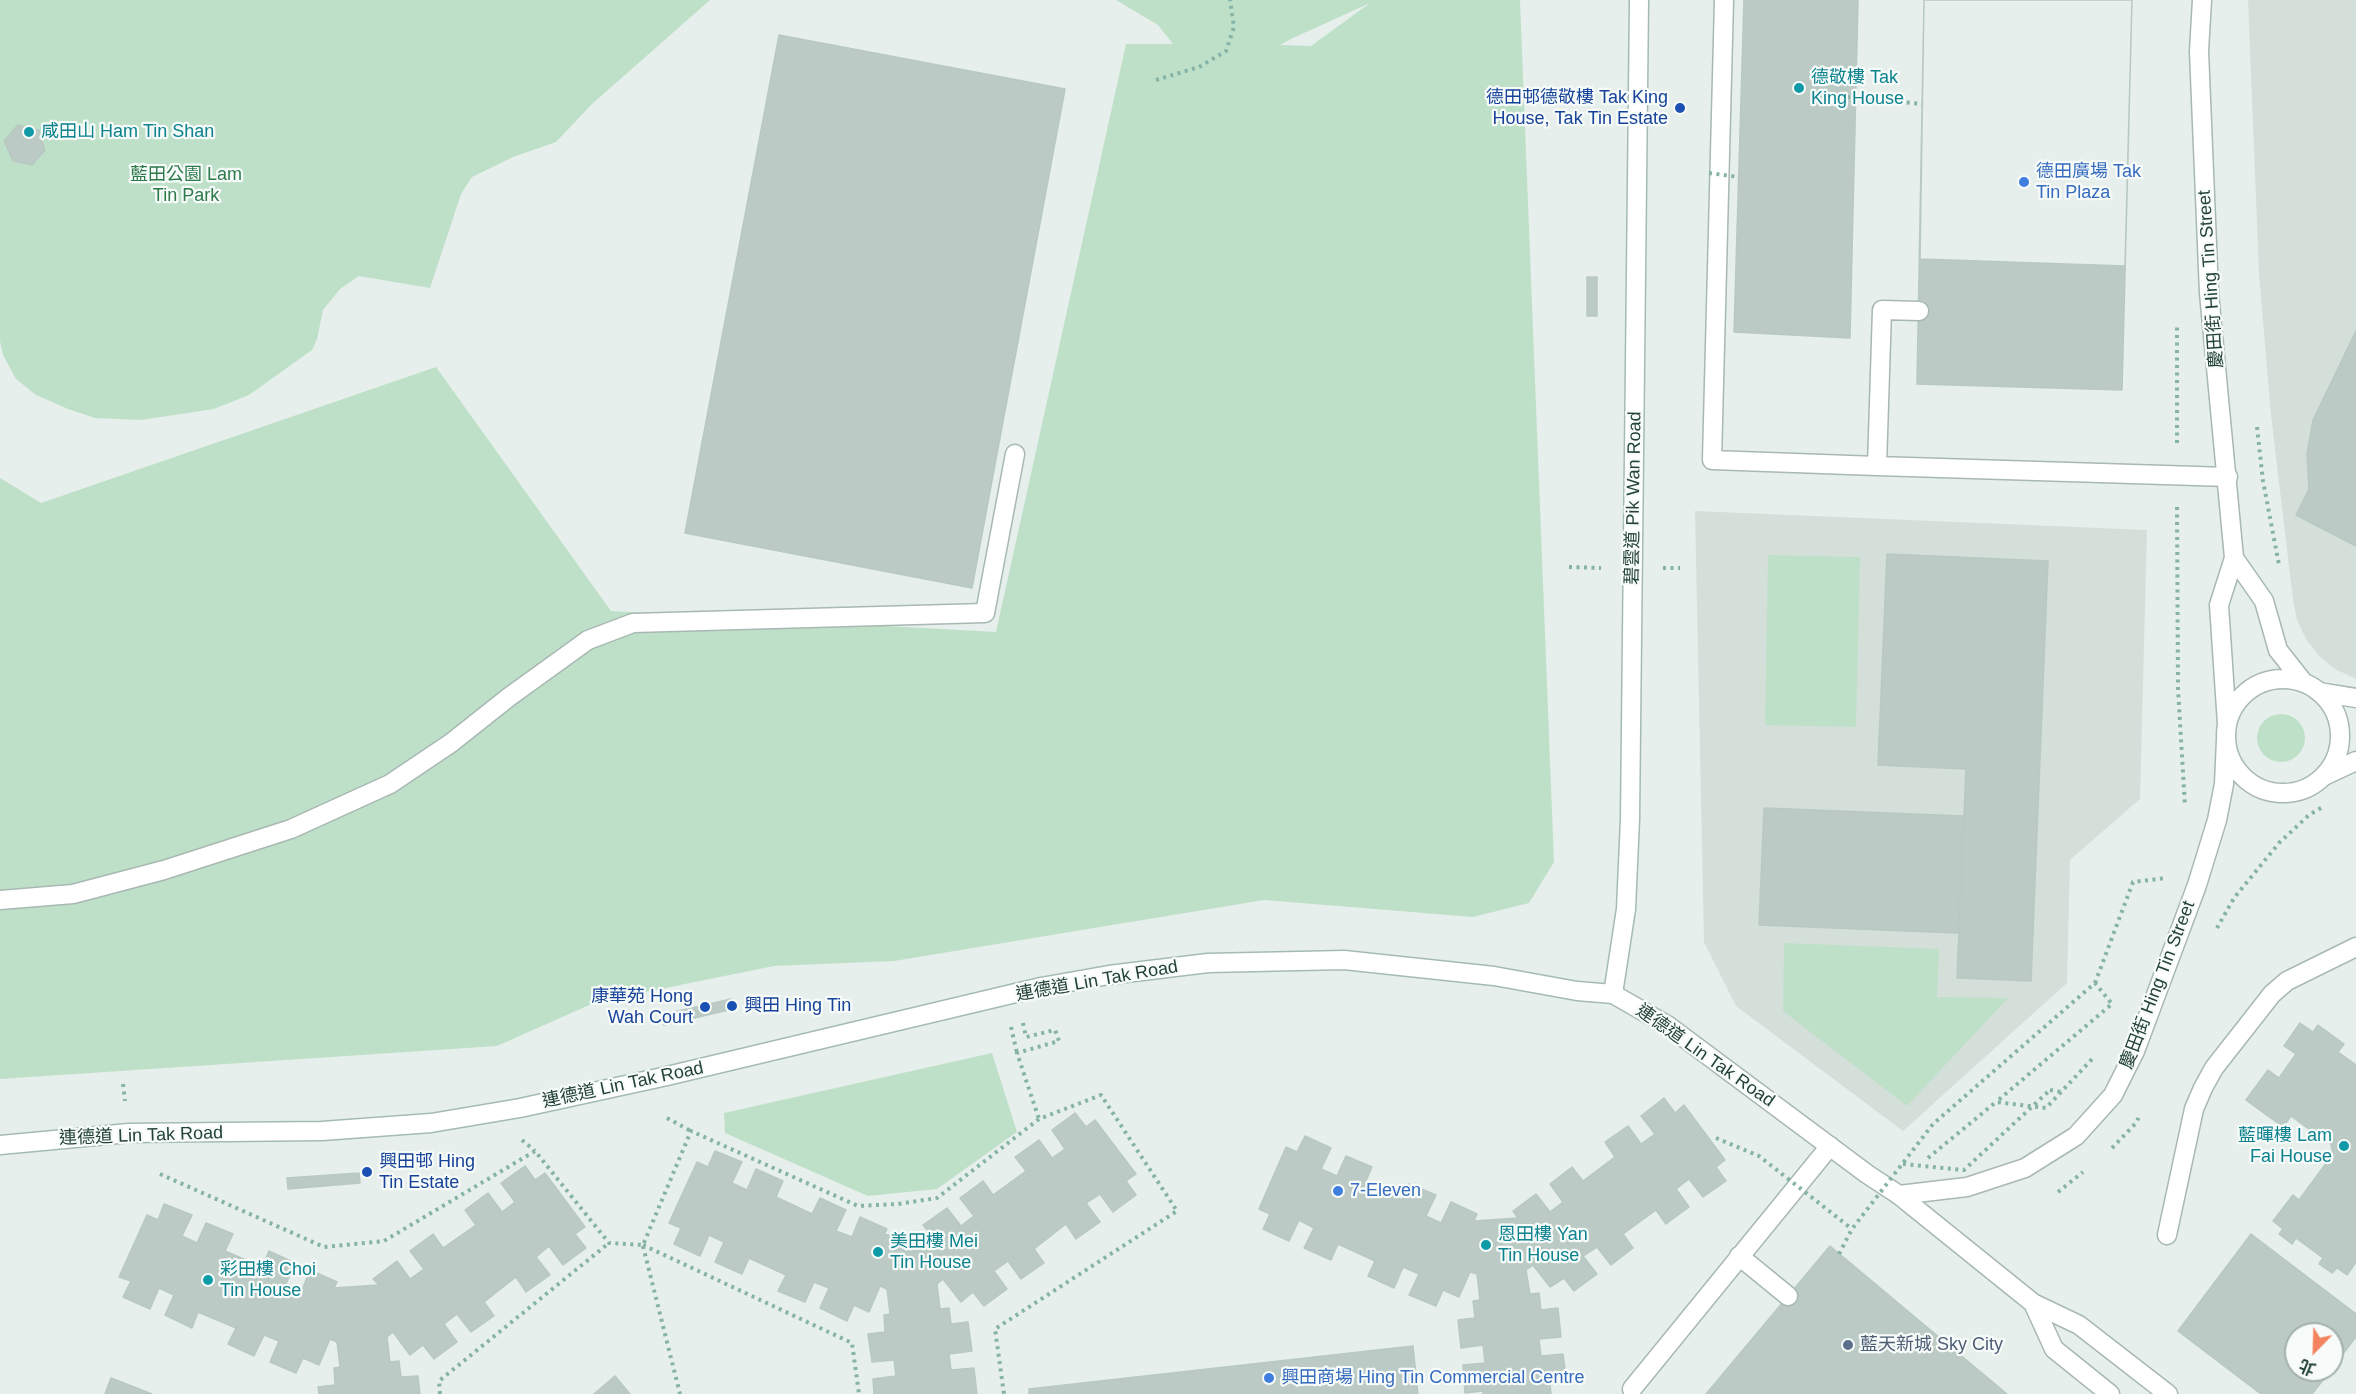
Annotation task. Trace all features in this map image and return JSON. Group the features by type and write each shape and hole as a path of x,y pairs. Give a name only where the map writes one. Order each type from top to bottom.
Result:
{"street":[{"name":"碧雲道 Pik Wan Road","path":"1613,994 1626,909 1630,819 1639,0"},
{"path":"1724,0 1712,460 2228,477"},
{"name":"慶田街 Hing Tin Street","path":"2202,0 2199,51 2209,293 2234,558 2219,605 2230,757 2237,770 2249,782 2264,790 2280,793 2297,791 2312,785 2326,775 2356,761"},
{"path":"1877,466 1882,310 1919,311"},
{"path":"0,900 73,894 164,870 291,829 390,784 451,743 509,697 588,640 633,623 985,613 1015,454"},
{"path":"2234,558 2264,601 2278,650 2334,715 2340,741 2336,760 2326,775"},
{"name":"慶田街 Hing Tin Street","path":"1899,1195 1967,1187 2025,1168 2076,1136 2113,1095 2135,1051 2197,885 2217,820 2224,784 2227,732 2242,698 2255,686 2287,679 2356,698"},
{"path":"2167,1235 2194,1109 2214,1068 2272,994 2287,981 2356,947"},
{"name":"連德道 Lin Tak Road","path":"0,1144 129,1133 322,1131 431,1123 520,1108 667,1076 1041,987 1108,975 1208,963 1344,960 1494,976 1576,991 1613,994 1667,1024 1899,1195 2033,1303 2079,1325 2168,1394"},
{"path":"1632,1389 1830,1146"},
{"path":"1739,1256 1788,1296"},
{"name":"連德道 Lin Tak Road","path":"2033,1303 2054,1348 2110,1394"}],"path":[{"path":"1156,80 1199,67 1226,51 1234,27 1230,0"},
{"path":"1847,97 1922,104"},
{"path":"1709,173 1739,177"},
{"path":"2178,319 2178,689 2184,815"},
{"path":"2256,422 2263,481 2280,571"},
{"path":"2234,898 2278,843 2309,815 2327,804"},
{"path":"1839,1254 1852,1228 1933,1124 2094,983 2129,897"},
{"path":"1923,1162 2112,1004 2094,983"},
{"path":"1017,1053 1059,1041 1055,1030 1026,1037 1021,1014"},
{"path":"1009,1017 1017,1053 1039,1119"},
{"name":"慶田街 Hing Tin Street","path":"1996,1102 2046,1108 2100,1050"},
{"path":"1902,1164 1964,1170 2050,1090 2061,1092"},
{"path":"668,1118 691,1131 858,1206 937,1198 1039,1119 1101,1095 1177,1211 995,1329 1004,1394"},
{"path":"680,1394 643,1245 691,1131"},
{"path":"516,1135 536,1151 609,1243"},
{"path":"1716,1138 1759,1156 1852,1228"},
{"path":"160,1174 324,1247 384,1241 536,1151"},
{"path":"440,1394 439,1381 609,1243 643,1245 852,1343 859,1394"}],"shaded area":[{"path":"2248,0 2356,0 2356,679 2335,669 2319,656 2306,639 2297,620 2293,600 2271,415 2259,274"},
{"path":"1695,511 2147,530 2140,799 2070,860 2067,983 1903,1131 1736,1006 1704,942"}],"green space":[{"name":"藍田公園 Lam Tin Park","path":"0,0 710,0 592,104 556,142 513,157 472,177 461,194 430,288 359,276 340,289 323,310 317,339 312,350 249,395 214,409 141,420 95,418 36,395 16,379 3,355 0,341"},
{"path":"1116,0 1520,0 1554,862 1529,903 1473,917 1264,900 894,961 774,966 596,1002 497,1046 0,1079 0,478 41,503 436,367 611,611 996,632 1126,44 1173,44 1158,25","holes":["1370,3 1311,46 1280,45"]},
{"path":"1768,555 1860,557 1856,727 1765,725"},
{"path":"2281,714 2298,721 2305,738 2298,755 2281,762 2264,755 2257,738 2264,721"},
{"path":"1784,943 1939,949 1937,997 2008,998 1907,1106 1783,1011"},
{"path":"992,1053 1017,1132 937,1189 868,1196 725,1133 724,1113"}],"building":[{"name":"德敬樓 Tak King House","path":"1744,0 1858,0 1850,338 1734,332"},
{"name":"德田廣場 Tak Tin Plaza","path":"1924,0 2132,0 2125,266 1920,259"},
{"name":"德田廣場 Tak Tin Plaza","path":"1924,0 2132,0 2122,390 1917,384"},
{"path":"779,35 1065,89 972,588 685,533"},
{"path":"18,125 39,130 45,150 32,165 13,161 4,141"},
{"path":"1587,277 1597,277 1597,316 1587,316"},
{"path":"2356,331 2356,546 2296,515 2309,489 2307,454 2313,420"},
{"path":"1887,554 2048,561 2031,981 1957,978 1966,769 1878,765"},
{"path":"1764,808 1963,816 1958,933 1759,925"},
{"path":"731,999 733,1009 664,1025 661,1015"},
{"name":"藍暉樓 Lam Fai House","path":"2300,1023 2313,1032 2318,1025 2344,1044 2338,1052 2356,1065 2356,1262 2347,1275 2337,1268 2332,1273 2319,1264 2323,1258 2296,1238 2292,1244 2279,1234 2283,1229 2273,1221 2293,1195 2299,1200 2333,1154 2329,1136 2321,1138 2291,1116 2283,1127 2246,1100 2268,1070 2279,1078 2296,1054 2284,1046"},
{"name":"恩田樓 Yan Tin House","path":"1664,1098 1675,1113 1684,1105 1725,1160 1716,1167 1726,1181 1703,1197 1689,1179 1676,1189 1689,1207 1666,1224 1656,1210 1623,1234 1633,1248 1611,1265 1597,1247 1583,1256 1597,1274 1574,1291 1564,1278 1550,1287 1533,1265 1526,1270 1530,1294 1539,1293 1541,1310 1558,1308 1561,1337 1539,1339 1541,1356 1563,1354 1567,1382 1550,1384 1551,1394 1483,1394 1483,1391 1465,1393 1463,1365 1485,1363 1483,1345 1461,1348 1458,1320 1475,1318 1473,1301 1480,1300 1477,1274 1470,1272 1459,1297 1443,1290 1436,1306 1409,1295 1419,1274 1403,1267 1394,1288 1368,1276 1375,1261 1338,1244 1331,1260 1304,1248 1314,1228 1299,1220 1289,1241 1263,1229 1270,1214 1259,1209 1286,1147 1297,1152 1305,1136 1331,1148 1321,1169 1337,1176 1346,1156 1372,1167 1365,1183 1402,1200 1409,1184 1436,1195 1426,1216 1441,1223 1451,1202 1477,1214 1474,1221 1518,1218 1513,1211 1536,1194 1550,1212 1563,1202 1550,1184 1572,1167 1583,1181 1615,1157 1605,1142 1628,1126 1641,1144 1655,1134 1641,1116"},
{"name":"美田樓 Mei Tin House","path":"1075,1113 1086,1127 1095,1120 1136,1174 1126,1181 1136,1195 1113,1212 1100,1194 1086,1203 1100,1222 1076,1239 1066,1224 1034,1249 1044,1263 1021,1279 1008,1261 994,1271 1007,1289 984,1306 973,1292 961,1302 943,1279 937,1284 940,1309 949,1308 951,1324 968,1322 972,1351 949,1354 951,1370 974,1368 977,1394 874,1394 873,1379 896,1376 894,1360 872,1362 868,1334 885,1332 884,1315 890,1314 887,1289 880,1286 869,1312 854,1305 847,1321 820,1308 829,1288 814,1282 805,1302 778,1291 786,1275 749,1258 742,1274 715,1262 724,1242 709,1235 700,1256 674,1244 681,1228 669,1223 697,1162 708,1167 715,1151 742,1162 732,1183 747,1190 756,1169 783,1181 776,1197 812,1214 820,1198 846,1210 836,1231 852,1237 860,1217 887,1229 884,1235 929,1232 923,1225 947,1208 961,1226 974,1216 960,1198 983,1181 993,1195 1026,1171 1015,1157 1039,1140 1052,1158 1065,1149 1052,1130"},
{"name":"彩田樓 Choi Tin House","path":"525,1166 535,1180 545,1173 585,1227 575,1234 586,1248 563,1265 549,1246 536,1257 550,1275 526,1292 516,1277 484,1302 494,1316 471,1332 457,1314 444,1324 457,1342 434,1359 423,1345 410,1355 393,1332 387,1337 390,1362 399,1361 401,1377 418,1376 420,1394 319,1394 318,1387 335,1385 334,1368 340,1367 337,1342 330,1339 319,1365 303,1358 296,1373 270,1362 279,1341 264,1335 254,1356 228,1344 236,1328 198,1312 192,1328 165,1315 174,1295 159,1288 150,1309 123,1297 131,1281 119,1277 147,1215 158,1220 164,1204 192,1215 182,1236 197,1243 206,1223 233,1234 225,1251 262,1267 269,1251 295,1263 286,1284 302,1290 310,1270 337,1282 334,1288 379,1285 373,1279 397,1261 410,1279 424,1269 410,1251 433,1234 443,1248 476,1225 465,1210 488,1193 502,1212 515,1202 501,1183"},
{"path":"359,1173 360,1183 288,1189 287,1178"},
{"path":"2251,1234 2356,1314 2356,1337 2344,1352 2344,1322 2284,1322 2284,1382 2322,1382 2312,1394 2261,1394 2178,1331"},
{"name":"藍天新城 Sky City","path":"1830,1246 2007,1394 1706,1394"},
{"name":"興田商場 Hing Tin Commercial Centre","path":"1413,1346 1418,1394 1029,1394 1029,1389"},
{"path":"615,1376 630,1394 594,1394"},
{"path":"111,1378 152,1394 105,1394"}],"place":[{"name":"德敬樓 Tak King House","path":"1799,88"},
{"name":"德田邨德敬樓 Tak King House, Tak Tin Estate","path":"1680,108"},
{"name":"咸田山 Ham Tin Shan","path":"29,132"},
{"name":"德田廣場 Tak Tin Plaza","path":"2024,182"},
{"name":"興田 Hing Tin","path":"732,1006"},
{"name":"康華苑 Hong Wah Court","path":"705,1007"},
{"name":"藍暉樓 Lam Fai House","path":"2344,1146"},
{"name":"興田邨 Hing Tin Estate","path":"367,1172"},
{"name":"7-Eleven","path":"1338,1191"},
{"name":"恩田樓 Yan Tin House","path":"1486,1245"},
{"name":"美田樓 Mei Tin House","path":"878,1252"},
{"name":"彩田樓 Choi Tin House","path":"208,1280"},
{"name":"藍天新城 Sky City","path":"1848,1345"},
{"name":"興田商場 Hing Tin Commercial Centre","path":"1269,1378"}]}
